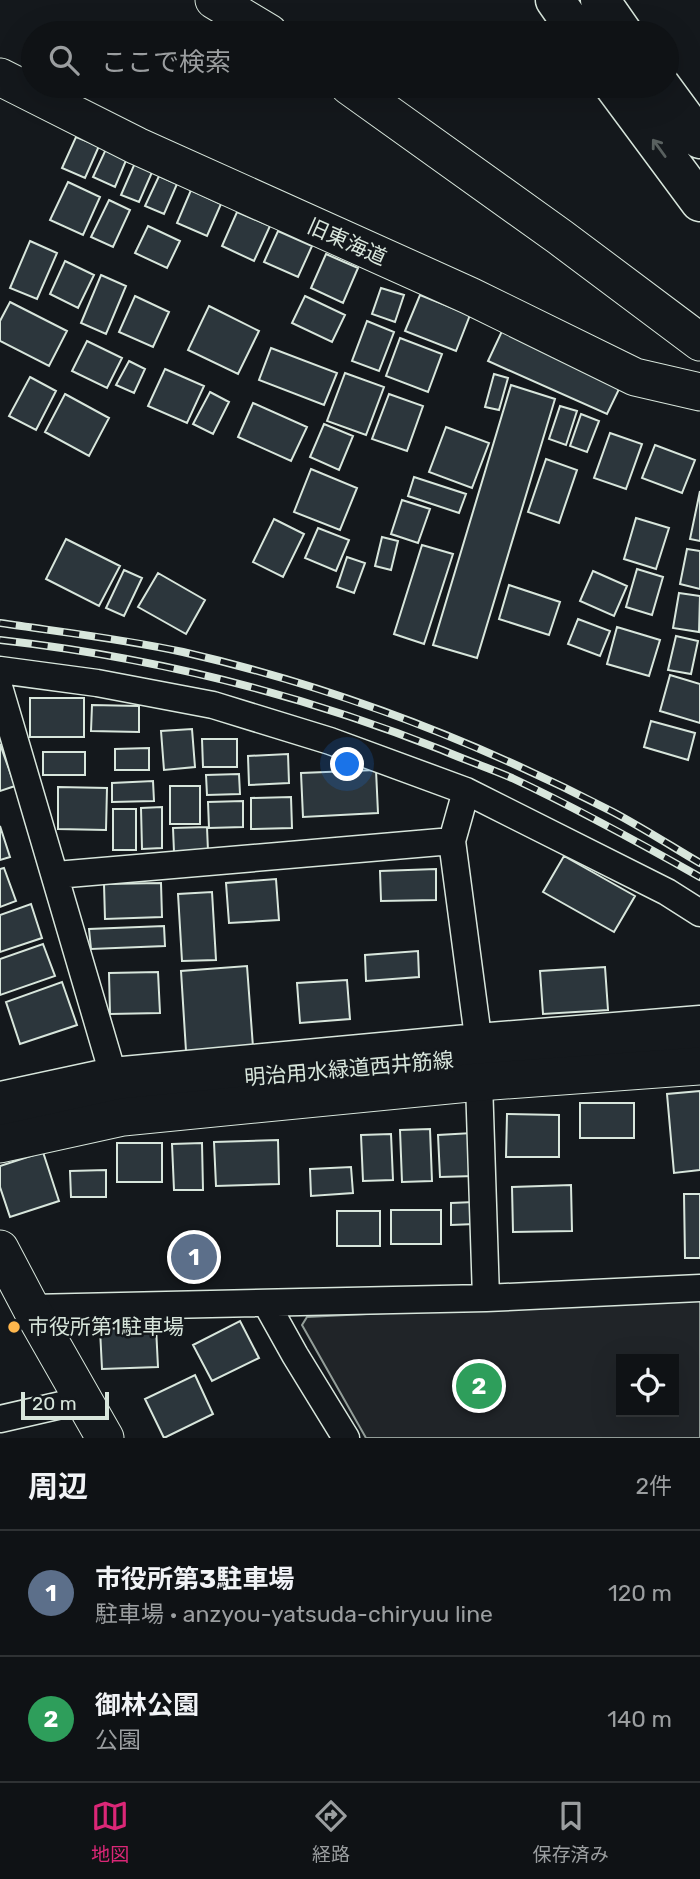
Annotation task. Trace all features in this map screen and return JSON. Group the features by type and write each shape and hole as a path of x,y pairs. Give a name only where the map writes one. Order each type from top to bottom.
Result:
{"highway":[{"path":"555,0 570,21"},
{"path":"600,0 615,21"},
{"path":"623,98 700,202"},
{"path":"670,98 700,139"}],"street":[{"path":"214,0 249,21"},
{"name":"旧東海道","path":"0,76 21,87"},
{"name":"旧東海道","path":"43,98 137,146 470,296 635,377 700,392"},
{"path":"366,98 560,237 700,342"},
{"path":"0,670 97,683 213,705 330,741 466,791 656,887 700,913"},
{"path":"0,690 112,1071"},
{"path":"466,791 452,841 478,1037"},
{"path":"55,875 452,841"},
{"path":"0,1095 112,1071 478,1037 699,1040"},
{"path":"0,1144 123,1117 479,1082 699,1040"},
{"name":"明治用水緑道西井筋線","path":"0,1114 136,1087 699,1040"},
{"path":"479,1082 486,1298"},
{"path":"0,1249 105,1438"},
{"path":"31,1308 486,1298 700,1288"},
{"path":"266,1303 346,1438"},
{"path":"0,1419 83,1400"}],"shaded area":[{"path":"700,1297 700,1438 366,1438 302,1325 307,1317"}],"building":[{"path":"76,137 99,146 85,178 62,168"},
{"path":"106,149 127,158 115,187 93,177"},
{"path":"135,163 153,170 139,202 121,195"},
{"path":"159,176 177,184 164,214 145,206"},
{"path":"68,182 100,197 83,235 50,220"},
{"path":"191,190 221,204 207,236 177,223"},
{"path":"109,200 130,210 113,247 91,237"},
{"path":"237,212 270,226 254,261 222,246"},
{"path":"148,226 180,241 167,268 135,253"},
{"path":"278,231 312,246 298,277 264,262"},
{"path":"30,241 57,253 37,299 10,288"},
{"path":"326,254 358,268 343,303 311,288"},
{"path":"65,261 94,275 78,308 50,294"},
{"path":"101,275 126,286 106,334 81,323"},
{"path":"381,288 404,295 395,322 372,314"},
{"path":"420,295 470,315 456,351 405,331"},
{"path":"135,296 169,312 153,347 119,332"},
{"path":"305,296 345,315 332,342 292,323"},
{"path":"10,302 67,331 49,366 0,341 0,321"},
{"path":"209,306 259,331 238,374 188,350"},
{"path":"367,321 394,332 379,371 352,361"},
{"path":"503,329 622,383 607,414 488,361"},
{"path":"400,338 442,354 428,392 386,376"},
{"path":"87,341 122,358 107,388 72,371"},
{"path":"271,348 337,373 324,405 259,380"},
{"path":"129,361 145,369 134,393 116,385"},
{"path":"165,369 204,386 187,423 148,406"},
{"path":"345,373 384,387 366,435 327,421"},
{"path":"494,374 508,378 499,410 485,407"},
{"path":"30,377 56,391 36,430 9,416"},
{"path":"511,385 555,399 477,658 433,645"},
{"path":"210,392 229,402 213,434 193,424"},
{"path":"65,394 109,418 89,456 45,432"},
{"path":"389,394 423,406 407,451 372,439"},
{"path":"253,403 307,427 291,461 238,437"},
{"path":"560,406 577,411 566,445 549,439"},
{"path":"581,414 599,421 587,452 570,446"},
{"path":"324,424 353,436 339,470 310,457"},
{"path":"446,427 489,443 472,488 429,472"},
{"path":"610,433 642,444 626,489 594,478"},
{"path":"655,445 695,460 682,493 642,478"},
{"path":"546,459 577,470 559,523 528,512"},
{"path":"311,469 357,488 340,530 294,512"},
{"path":"414,477 466,494 459,513 408,496"},
{"path":"700,491 700,541 690,539"},
{"path":"402,500 430,509 418,543 391,534"},
{"path":"636,518 669,528 656,569 624,559"},
{"path":"274,519 304,534 283,577 253,562"},
{"path":"318,528 349,540 336,571 305,558"},
{"path":"382,537 398,541 391,570 375,566"},
{"path":"66,539 120,566 99,606 46,579"},
{"path":"422,545 453,554 424,644 394,634"},
{"path":"687,549 700,551 700,589 680,584"},
{"path":"347,557 365,563 354,593 337,587"},
{"path":"637,569 663,577 652,615 626,607"},
{"path":"124,570 142,578 124,616 106,608"},
{"path":"593,571 627,586 614,616 580,601"},
{"path":"158,573 205,600 186,634 138,607"},
{"path":"509,585 560,602 549,635 499,619"},
{"path":"679,593 700,596 699,632 673,628"},
{"path":"578,619 610,631 600,656 568,644"},
{"path":"617,627 660,640 649,676 607,664"},
{"path":"676,636 698,641 691,674 668,670"},
{"path":"670,675 700,684 700,723 660,711"},
{"path":"30,698 84,698 84,737 30,737"},
{"path":"92,705 139,706 139,732 91,731"},
{"path":"651,721 695,733 688,760 644,747"},
{"path":"192,729 195,767 164,770 161,731"},
{"path":"202,739 237,739 237,767 203,767"},
{"path":"0,744 15,786 0,791"},
{"path":"149,748 149,770 115,770 115,749"},
{"path":"43,752 85,752 85,775 43,775"},
{"path":"288,754 289,783 249,785 248,756"},
{"path":"376,770 378,813 303,817 301,773"},
{"path":"239,774 240,794 207,795 206,775"},
{"path":"153,781 154,801 112,802 112,783"},
{"path":"170,786 200,786 200,824 170,824"},
{"path":"58,787 107,788 106,830 58,829"},
{"path":"291,797 292,828 251,829 251,798"},
{"path":"243,801 243,827 209,828 208,802"},
{"path":"162,807 162,848 142,849 141,808"},
{"path":"113,809 136,809 136,850 113,850"},
{"path":"0,826 10,857 0,860"},
{"path":"207,827 208,851 174,852 173,828"},
{"path":"564,856 635,896 614,932 543,892"},
{"path":"4,868 16,901 0,907 0,869"},
{"path":"436,869 436,900 381,901 380,871"},
{"path":"276,879 279,920 229,923 226,883"},
{"path":"161,883 162,917 105,919 104,884"},
{"path":"212,892 216,960 182,961 178,894"},
{"path":"31,904 42,938 0,952 0,915"},
{"path":"164,926 165,946 91,949 89,929"},
{"path":"43,944 55,976 0,995 0,959"},
{"path":"418,951 419,977 366,981 365,955"},
{"path":"247,966 253,1047 186,1051 181,971"},
{"path":"605,967 608,1010 543,1014 540,971"},
{"path":"158,972 160,1013 110,1014 109,973"},
{"path":"347,980 350,1019 300,1023 297,983"},
{"path":"62,982 77,1025 20,1044 6,1002"},
{"path":"700,1091 700,1170 674,1173 667,1094"},
{"path":"580,1103 634,1103 634,1138 580,1138"},
{"path":"507,1114 559,1115 559,1157 506,1157"},
{"path":"430,1129 432,1181 402,1182 400,1130"},
{"path":"472,1133 474,1176 440,1177 438,1135"},
{"path":"391,1134 393,1180 363,1181 361,1135"},
{"path":"278,1140 279,1184 216,1186 214,1142"},
{"path":"117,1143 162,1143 162,1182 117,1182"},
{"path":"202,1143 203,1190 174,1190 172,1144"},
{"path":"43,1152 59,1201 10,1217 0,1187 0,1166"},
{"path":"351,1167 353,1193 311,1196 310,1169"},
{"path":"106,1170 106,1197 71,1197 70,1171"},
{"path":"571,1185 572,1231 513,1232 512,1187"},
{"path":"684,1194 700,1194 700,1258 685,1258"},
{"path":"474,1202 475,1224 451,1225 451,1203"},
{"path":"391,1210 441,1210 441,1244 391,1244"},
{"path":"337,1211 380,1211 380,1246 337,1246"},
{"path":"240,1321 259,1358 212,1381 193,1345"},
{"path":"156,1327 158,1367 102,1369 100,1329"},
{"path":"195,1375 213,1414 164,1438 145,1399"}],"railway":[{"path":"0,623 115,639 183,652 348,699 403,718 562,786 624,818 700,863"},
{"path":"0,640 113,656 225,680 389,730 512,778 700,877"}],"place":[{"name":"市役所第3駐車場","path":"194,1257"},
{"name":"市役所第1駐車場","path":"14,1327"},
{"name":"御林公園","path":"479,1386"}]}
